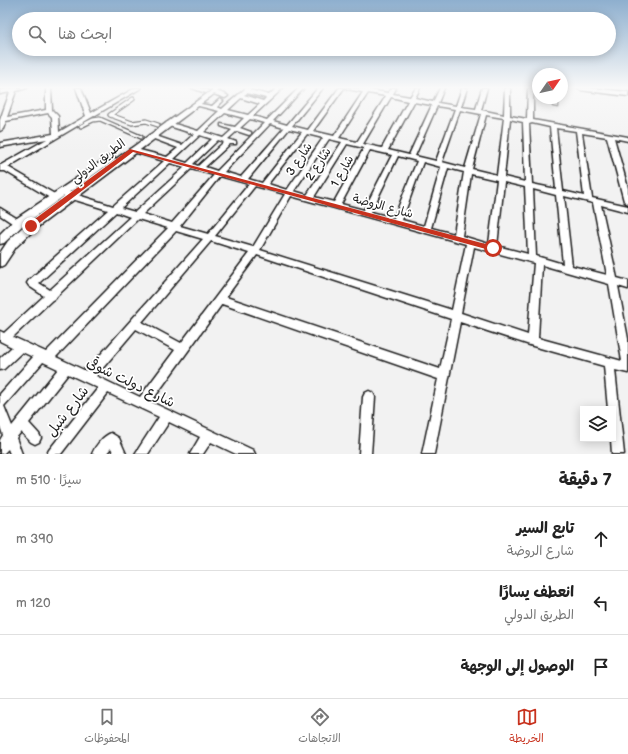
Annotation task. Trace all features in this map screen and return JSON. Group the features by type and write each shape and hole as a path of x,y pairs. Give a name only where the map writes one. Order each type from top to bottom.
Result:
{"street":[{"path":"1,123 6,109"},
{"path":"86,109 89,117"},
{"path":"1,168 102,109"},
{"name":"الطريق الدولي","path":"0,240 18,223 158,125 184,109"},
{"name":"الطريق الدولي","path":"0,262 21,235 187,109"},
{"path":"220,109 359,145 628,209"},
{"path":"200,169 236,129 256,109"},
{"path":"0,402 174,227 218,174 282,109"},
{"path":"243,180 303,109"},
{"path":"263,186 325,109"},
{"path":"335,138 354,109"},
{"path":"359,145 380,109"},
{"path":"384,151 407,109"},
{"path":"411,157 433,109"},
{"path":"427,230 457,109"},
{"path":"464,109 628,139"},
{"path":"493,248 507,109"},
{"path":"529,109 529,185 535,260 533,341"},
{"path":"52,296 32,284 167,160 224,110"},
{"path":"1,123 49,111 55,116 56,135"},
{"path":"457,239 468,171 481,112"},
{"path":"168,124 225,141"},
{"path":"223,125 249,132"},
{"path":"553,126 568,269"},
{"path":"1,168 58,196 71,196 210,237 533,341 628,368 613,281 592,200 579,130"},
{"path":"0,145 56,135"},
{"path":"151,136 182,147"},
{"path":"610,136 628,201"},
{"name":"شارع 3","path":"142,404 255,251 288,193 327,137"},
{"path":"2,337 52,296 189,166 225,141"},
{"name":"شارع 2","path":"309,198 346,141"},
{"name":"شارع 1","path":"336,206 368,147"},
{"name":"شارع الروضة","path":"132,150 628,285"},
{"path":"366,214 396,154"},
{"path":"397,222 421,160"},
{"path":"87,378 210,237 254,183"},
{"path":"0,212 18,223"},
{"path":"428,454 471,242"},
{"path":"220,299 444,376"},
{"path":"135,323 183,349"},
{"name":"شارع دولت شوقى","path":"2,337 208,436 249,454"},
{"path":"0,366 21,346"},
{"path":"609,362 618,454"},
{"path":"0,449 66,368"},
{"name":"شارع شبل","path":"53,454 106,387"},
{"path":"365,454 369,397"},
{"path":"0,410 16,454"},
{"path":"142,454 166,416"},
{"path":"21,423 35,438"},
{"path":"196,454 208,436"},
{"path":"98,454 108,440 111,439 115,442 120,454"}],"lane":[{"path":"118,109 110,115 132,123 146,121 158,125"},
{"path":"81,126 93,120 100,119 141,137"}],"route":[{"path":"31,226 132,150 493,248"}]}
